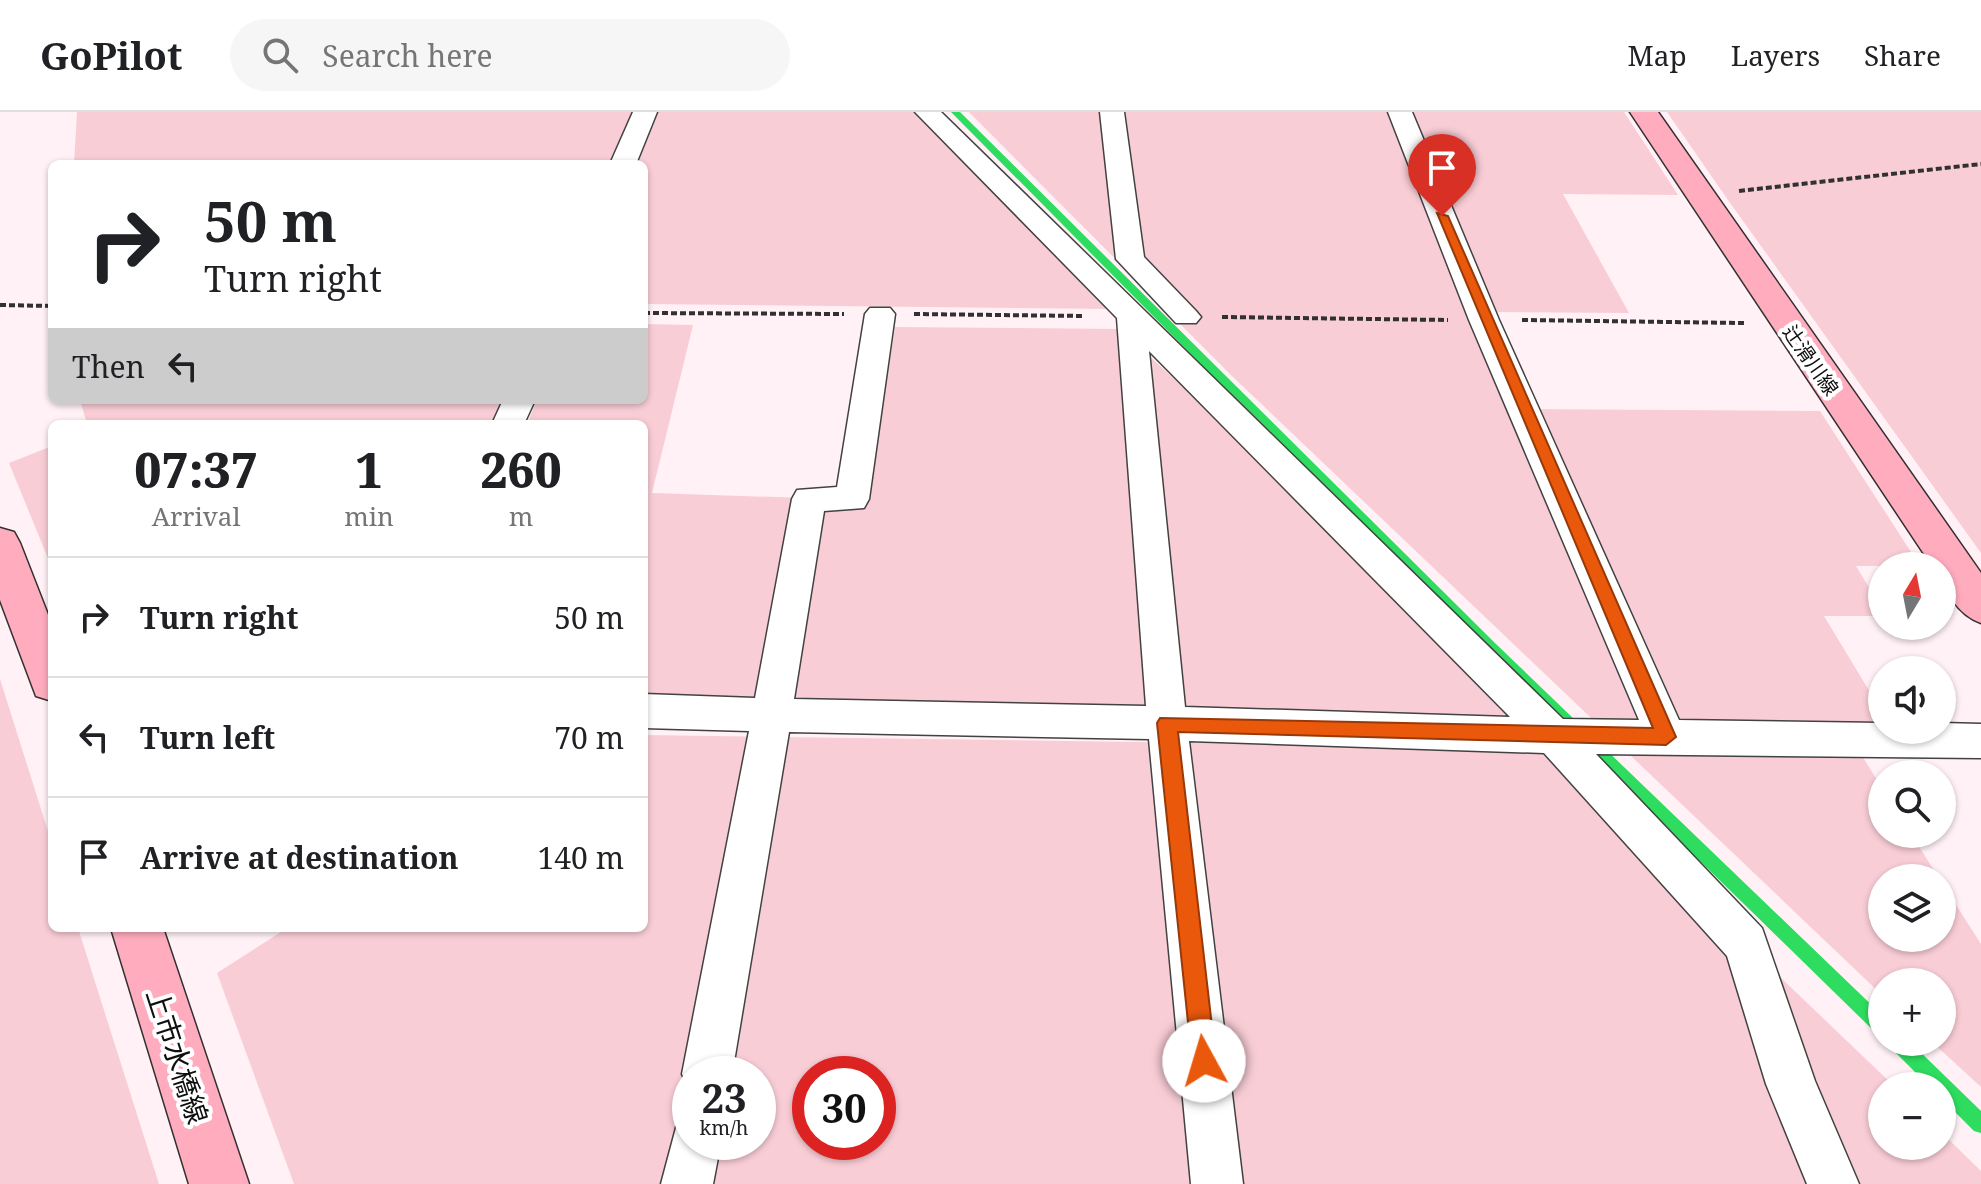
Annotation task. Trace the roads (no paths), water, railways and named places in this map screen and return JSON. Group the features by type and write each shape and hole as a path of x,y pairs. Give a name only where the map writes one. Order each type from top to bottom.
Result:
{"main road":[{"name":"辻滑川線","path":"1644,112 1698,196 1981,606"},
{"path":"0,543 48,672"},
{"name":"上市水橋線","path":"138,932 219,1184"}],"street":[{"path":"625,160 645,112"},
{"path":"927,112 1554,736 1746,944 1791,1084 1833,1184"},
{"path":"1112,112 1130,259 1186,317"},
{"path":"1400,112 1484,320 1666,737"},
{"path":"710,1056 809,499 852,499 880,314"},
{"path":"1131,316 1167,723 1217,1184"},
{"path":"648,711 1554,736 1981,741"},
{"path":"687,1184 692,1160"}],"waterway":[{"path":"955,112 1491,648 1868,1013"},
{"path":"1911,1056 1981,1124"}]}
